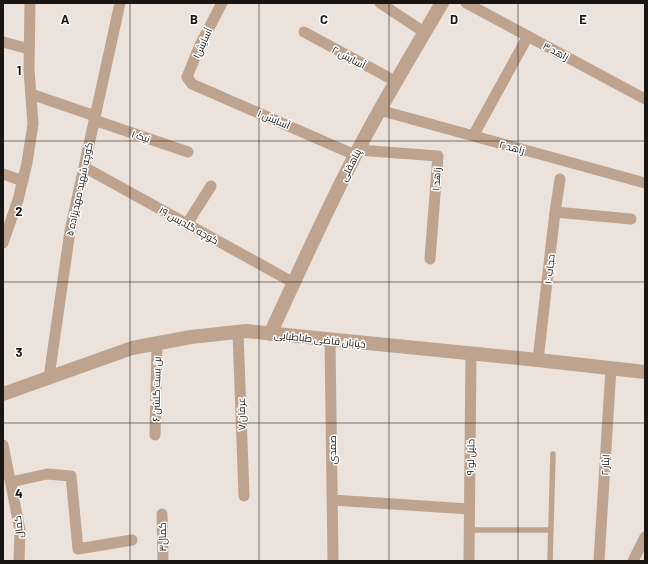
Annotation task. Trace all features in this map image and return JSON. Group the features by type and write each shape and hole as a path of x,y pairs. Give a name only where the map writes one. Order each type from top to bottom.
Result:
{"street":[{"path":"3,243 23,181 33,124 29,70 30,3"},
{"name":"کوچه شهید مهدیزاده ۵","path":"49,377 70,231 120,3"},
{"name":"آسایش۱","path":"192,84 187,77 200,45 222,3"},
{"path":"380,3 424,32"},
{"name":"پناهقلی","path":"270,334 314,238 357,152 395,81 442,3"},
{"name":"زاهد ۳","path":"466,3 644,96"},
{"name":"آسایش ۲","path":"304,32 395,81"},
{"path":"473,136 528,36"},
{"path":"3,42 30,49"},
{"name":"آسایش ۱","path":"192,84 357,152"},
{"name":"نیک ۱","path":"31,94 188,152"},
{"name":"زاهد ۲","path":"380,110 645,183"},
{"name":"زاهد ۱","path":"357,152 438,156 430,259"},
{"name":"کوچه گلدیس ۱۹","path":"84,167 294,283"},
{"path":"3,174 23,181"},
{"name":"حجاب ۱۰","path":"538,360 560,179"},
{"path":"187,224 211,186"},
{"path":"556,212 632,220"},
{"name":"خیابان قاضی طباطبایی","path":"3,394 132,348 191,337 246,331 472,353 645,372"},
{"name":"عرفان ۷","path":"238,332 244,496"},
{"name":"صمدی","path":"330,340 333,561"},
{"name":"بن بست گلشن ۶","path":"154,435 156,344"},
{"name":"خلیل لو ۹","path":"469,561 472,353"},
{"name":"ایثار ۲","path":"599,561 611,368"},
{"name":"کمال","path":"3,445 20,530 18,561"},
{"path":"10,482 47,474 71,476 78,549 132,540"},
{"path":"332,500 469,509"},
{"name":"کمال۳","path":"162,514 163,561"},
{"path":"633,561 645,537"}],"lane":[{"path":"550,561 553,454"},
{"path":"469,530 551,530"}]}
